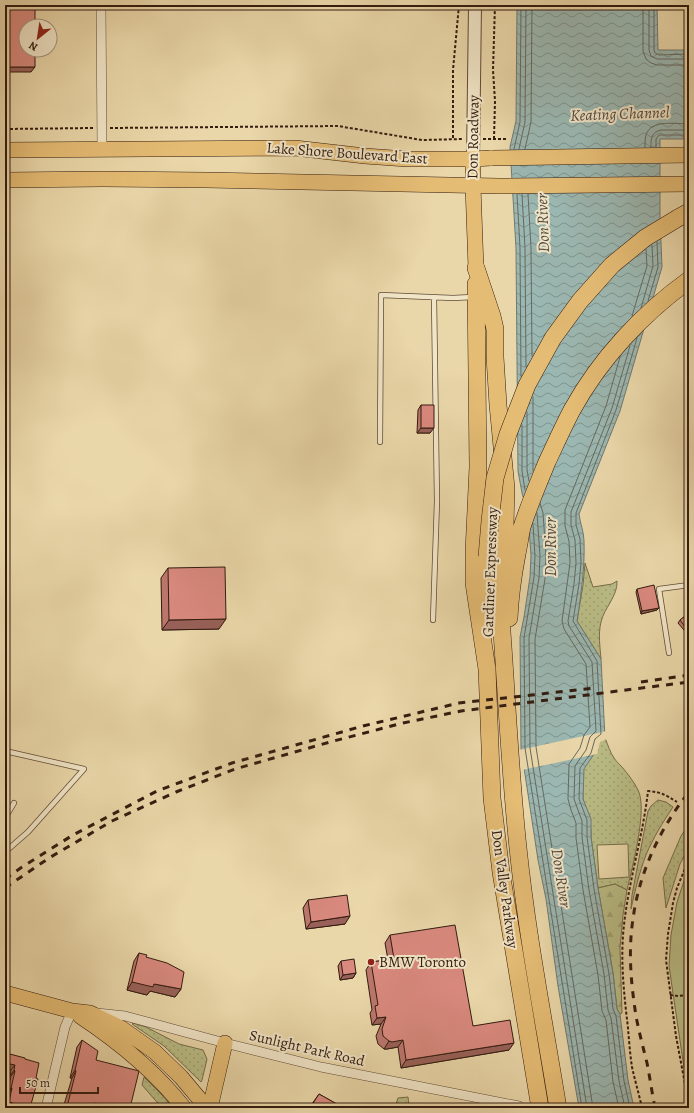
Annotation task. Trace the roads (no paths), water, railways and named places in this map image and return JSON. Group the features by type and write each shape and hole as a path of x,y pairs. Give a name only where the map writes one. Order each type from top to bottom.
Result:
{"highway":[{"name":"Gardiner Expressway","path":"486,669 487,557 495,478 508,434 527,385 553,338 580,301 612,265 645,238 689,212"},
{"path":"476,268 478,467 474,583 486,669"},
{"path":"476,268 495,329 494,357 506,488 505,526 500,566 499,592 505,674"},
{"path":"505,674 509,614 514,571 522,529 535,489 552,450 572,410 610,355 652,310 689,280"},
{"name":"Don Valley Parkway","path":"486,669 492,798 502,880 540,1108"},
{"name":"Don Valley Parkway","path":"505,674 518,850 530,941 558,1108"}],"main road":[{"name":"Lake Shore Boulevard East","path":"5,150 295,148 407,159 689,155"},
{"name":"Don Roadway","path":"473,159 476,268"},
{"name":"Lake Shore Boulevard East","path":"5,180 182,180 473,186 689,184"},
{"path":"5,993 72,1011 90,1013 121,1028 155,1052 181,1077 209,1108"},
{"path":"72,1011 138,1059 173,1094 184,1108"},
{"path":"209,1108 225,1043"}],"street":[{"path":"101,5 102,149"},
{"name":"Don Roadway","path":"473,159 475,5"},
{"path":"46,1108 65,1026 72,1011"},
{"name":"Sunlight Park Road","path":"90,1013 124,1015 225,1043 334,1070 519,1106"}],"lane":[{"path":"380,442 381,295 434,298 476,296"},
{"path":"433,620 437,501 434,298"},
{"path":"669,653 659,589 689,585"},
{"path":"5,751 84,769 28,832 5,852"},
{"path":"5,818 14,803"}],"water":[{"path":"517,5 657,5 658,50 689,50 689,139 660,139 660,218 662,267 620,411 579,514 584,541 584,561 577,621 601,659 605,738 598,741 594,754 584,769 583,799 591,819 591,837 598,888 613,973 617,1009 620,1014 628,1080 634,1108 579,1108 558,986 546,899 538,860 521,748 520,637 530,577 531,556 528,514 518,471 516,248 510,147 516,121"}],"railway":[{"path":"641,682 689,675"},
{"path":"5,888 49,858 112,821 176,792 235,769 403,723 461,711 689,682"},
{"path":"5,879 73,835 157,791 232,763 363,726 459,703 595,688"},
{"path":"655,1108 634,1004 631,968 631,931 640,885 652,852 669,821 689,792"}],"place":[{"name":"BMW Toronto","path":"371,962"}],"water label":[{"name":"Keating Channel","path":"620,114"},
{"name":"Don River","path":"543,223"},
{"name":"Don River","path":"551,547"},
{"name":"Don River","path":"561,878"}]}
